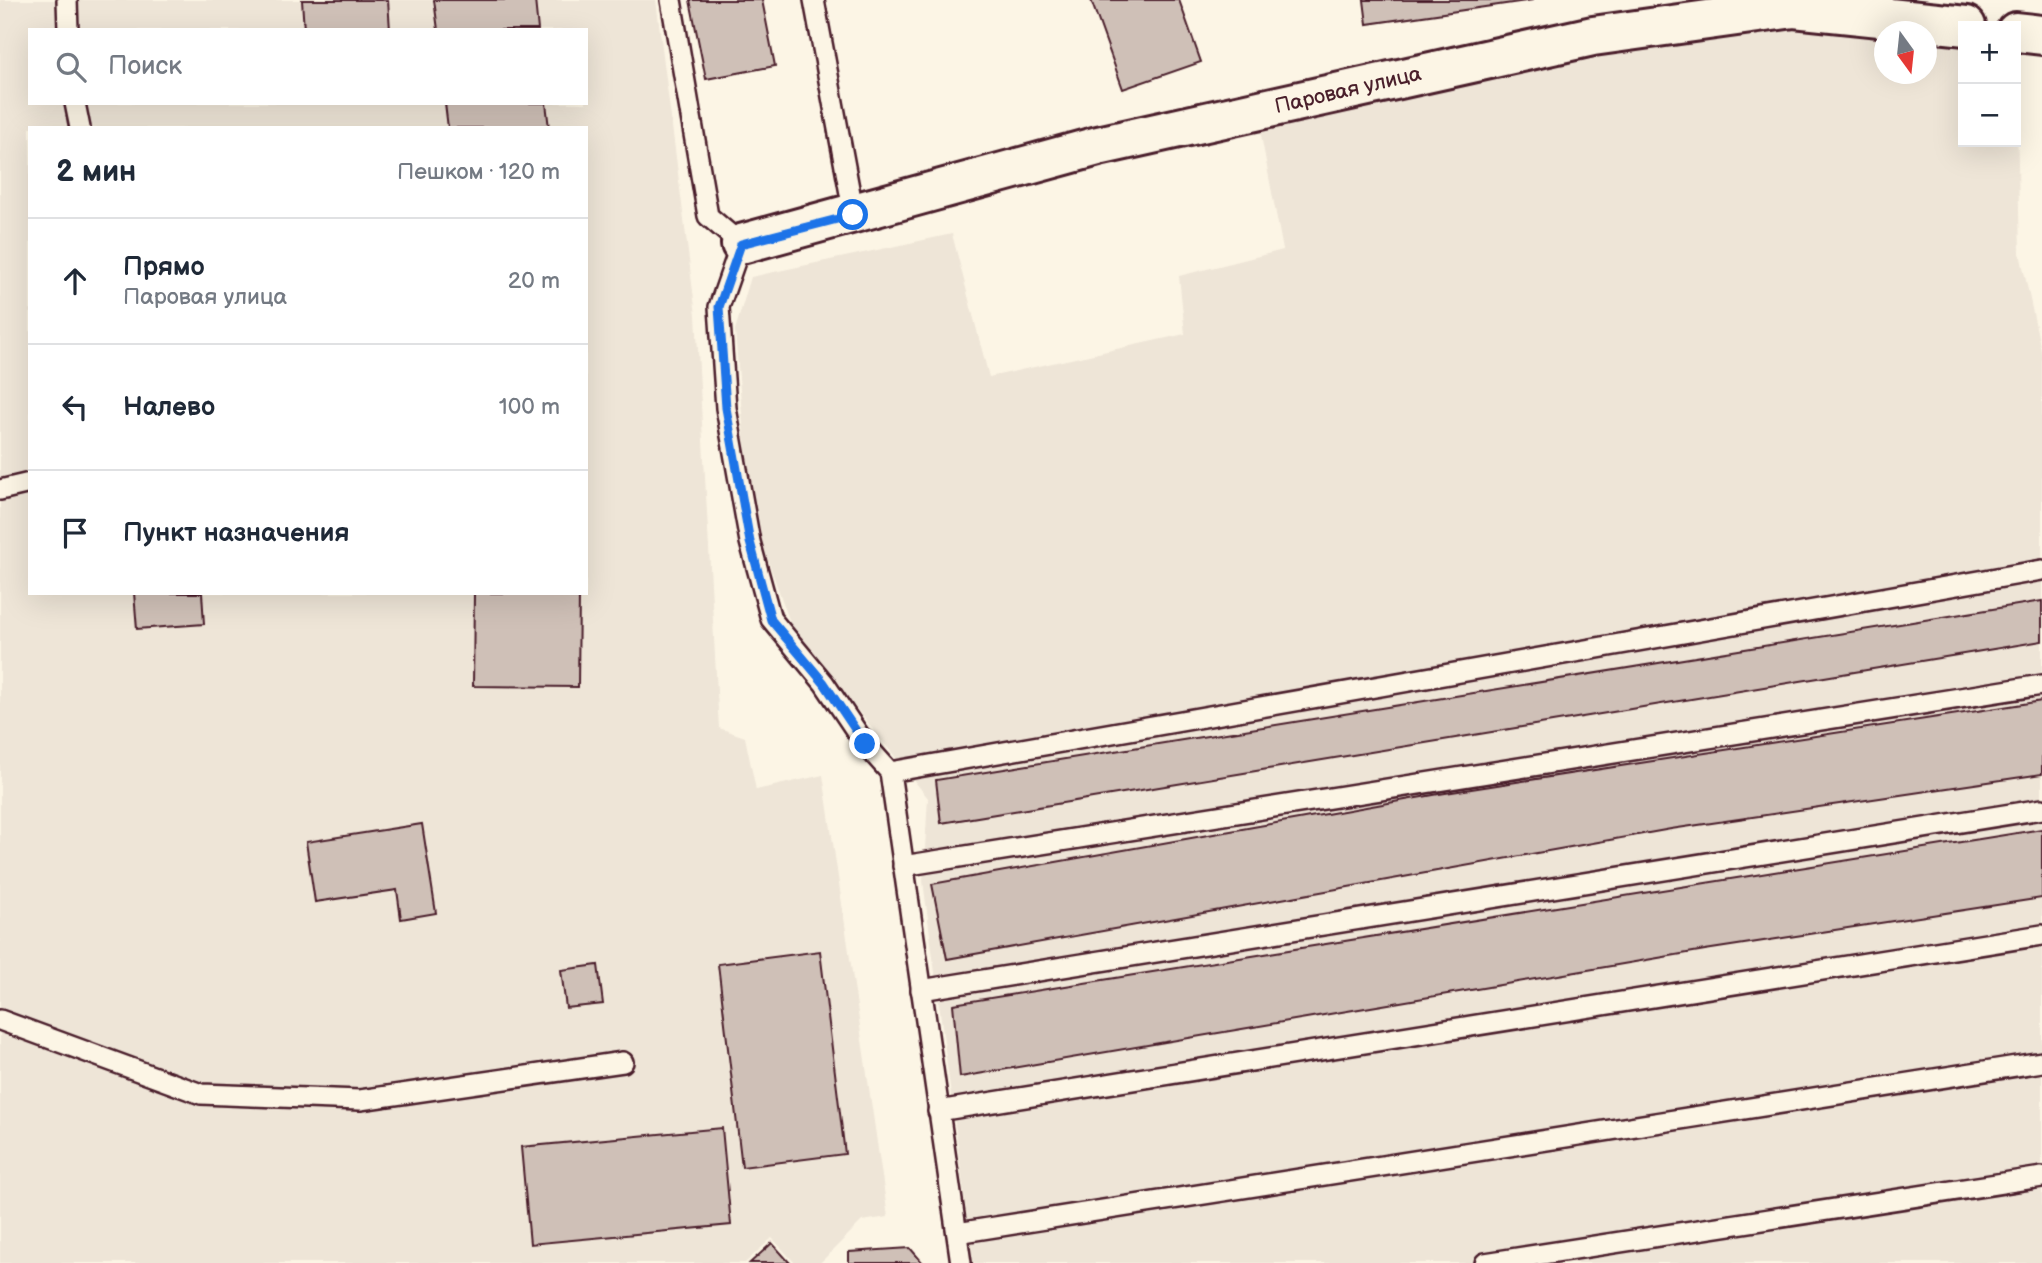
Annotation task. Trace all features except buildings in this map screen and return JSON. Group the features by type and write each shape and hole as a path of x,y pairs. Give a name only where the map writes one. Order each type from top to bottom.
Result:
{"street":[{"name":"Паровая улица","path":"741,244 1098,146 1593,36 1794,8 1958,25"},
{"path":"2021,33 2042,35"}],"lane":[{"path":"67,0 68,28"},
{"path":"671,0 708,216 741,244 719,307 726,408 750,542 771,620 824,683 865,744 890,772 961,1263"},
{"path":"814,0 853,215"},
{"path":"75,105 80,126"},
{"path":"0,490 28,483"},
{"path":"890,772 2042,570"},
{"path":"904,866 2042,685"},
{"path":"921,990 2042,809"},
{"path":"938,1111 2042,935"},
{"path":"0,1020 201,1094 360,1100 623,1062"},
{"path":"957,1233 2042,1062"},
{"path":"1485,1263 2042,1177"}],"shaded area":[{"path":"0,0 656,0 696,315 719,728 745,737 756,790 823,775 888,1217 862,1221 820,1263 795,1263 772,1238 745,1263 0,1263"},
{"path":"1789,22 1874,24 1874,84 1937,84 1937,25 1958,26 1958,147 2018,147 2020,253 2042,355 2042,1263 973,1263 923,881 928,798 792,628 750,510 735,330 751,277 952,234 989,377 1185,334 1179,276 1283,250 1259,125 1636,47"}],"route":[{"path":"853,215 741,244 719,307 726,408 750,542 771,620 824,683 865,744"}]}
